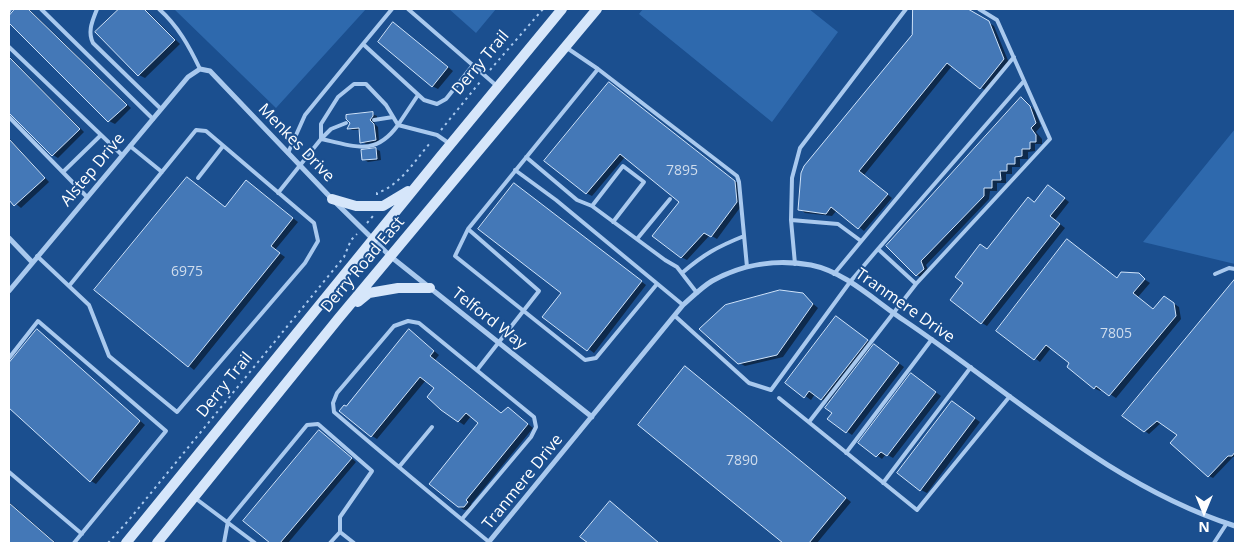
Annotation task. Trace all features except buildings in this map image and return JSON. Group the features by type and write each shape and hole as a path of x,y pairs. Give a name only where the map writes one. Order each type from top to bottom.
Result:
{"main road":[{"name":"Derry Road East","path":"126,543 373,238 562,9"},
{"name":"Derry Road East","path":"157,543 338,319 597,9"},
{"path":"332,199 356,206 382,206 415,187"},
{"path":"338,319 369,293 398,288 430,288"}],"street":[{"name":"Alstep Drive","path":"9,291 188,77 200,69"},
{"name":"Menkes Drive","path":"200,69 210,70 332,199 373,238"},
{"path":"9,238 32,262"},
{"name":"Telford Way","path":"373,238 390,256 592,417"},
{"name":"Tranmere Drive","path":"489,543 683,305 711,282 737,269 776,262 812,265 863,289 893,313 932,339 1070,440 1128,477 1176,503 1235,526"}],"lane":[{"path":"41,9 153,119"},
{"path":"97,9 90,27 90,36 93,43 161,109"},
{"path":"158,9 171,20 186,39 200,69"},
{"path":"288,153 305,115 392,9"},
{"path":"408,9 498,86"},
{"path":"794,264 791,220 792,178 800,148 906,9"},
{"path":"809,422 916,284 1050,139 997,20 979,9"},
{"path":"363,44 424,100 436,104 446,99 473,64"},
{"path":"9,47 122,155"},
{"path":"566,47 598,69 737,176 747,267"},
{"path":"834,274 1014,57"},
{"path":"598,69 468,229 455,256 585,360 596,358 657,284"},
{"path":"675,316 749,383 771,390 850,282 1024,81"},
{"path":"322,139 321,124 338,97 354,84 366,84 386,105 398,125 437,135 450,144"},
{"path":"322,139 361,147 376,146 392,133 418,95"},
{"path":"9,117 88,196"},
{"path":"374,120 393,117"},
{"path":"278,193 331,129 346,123"},
{"path":"37,256 89,305 109,356 176,412 305,263 318,241 314,223 206,131 196,130 69,286"},
{"path":"63,172 101,135"},
{"path":"130,146 162,172"},
{"path":"198,178 223,146"},
{"path":"526,157 577,200 592,206 664,260 677,267 697,293"},
{"path":"592,206 623,166 644,182 614,222"},
{"path":"515,170 556,200 683,305"},
{"path":"637,239 670,198"},
{"path":"791,220 838,224 862,241"},
{"path":"468,229 539,291 477,370"},
{"path":"682,273 702,255 744,236"},
{"path":"878,250 916,284"},
{"path":"1215,274 1229,268 1235,269"},
{"path":"9,358 38,321 166,432 74,543"},
{"path":"462,520 531,437 536,427 534,417 419,323 408,321 394,326 337,393 333,403 334,412 489,543"},
{"path":"846,453 932,339"},
{"path":"9,346 15,351"},
{"path":"883,483 971,368"},
{"path":"779,398 917,510 1010,396"},
{"path":"224,543 228,521 307,425 318,424 372,471 340,518 340,532 330,543"},
{"path":"399,467 432,426"},
{"path":"9,472 82,534"},
{"path":"194,497 255,543"},
{"path":"1214,543 1227,523"},
{"path":"340,532 354,543"}],"path":[{"name":"Derry Trail","path":"378,197 377,194 395,184 543,9"},
{"name":"Derry Trail","path":"108,543 344,258 354,237"}],"shaded area":[{"path":"174,9 366,9 276,108"},
{"path":"449,9 496,9 476,33"},
{"path":"643,9 809,9 838,32 772,122 639,14"},
{"path":"1235,129 1235,264 1143,242"}]}
